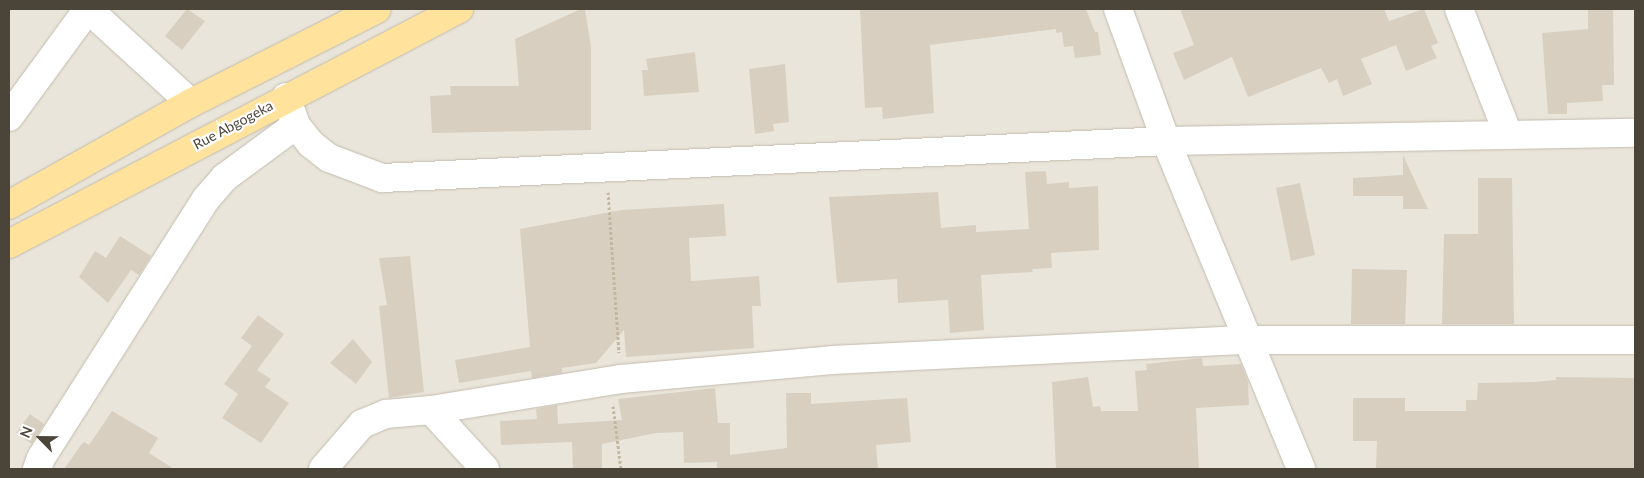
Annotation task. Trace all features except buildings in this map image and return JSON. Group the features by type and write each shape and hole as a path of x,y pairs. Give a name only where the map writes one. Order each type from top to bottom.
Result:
{"main road":[{"path":"9,205 191,103 377,9"},
{"name":"Rue Abgogeka","path":"9,244 286,97 459,9"}],"street":[{"path":"9,117 88,9 191,103"},
{"path":"1118,9 1166,141 1302,469"},
{"path":"1459,9 1508,134"},
{"path":"286,97 296,125 329,158 382,178 606,169 1166,141 1635,133"},
{"path":"37,469 41,458 206,199 224,178 296,125"},
{"path":"322,469 362,424 386,414 431,410 615,380 832,360 1248,340 1635,340"},
{"path":"431,410 485,469"}],"path":[{"path":"606,169 615,380 621,469"}],"shaded area":[{"path":"9,9 1635,9 1635,469 9,469"}]}
